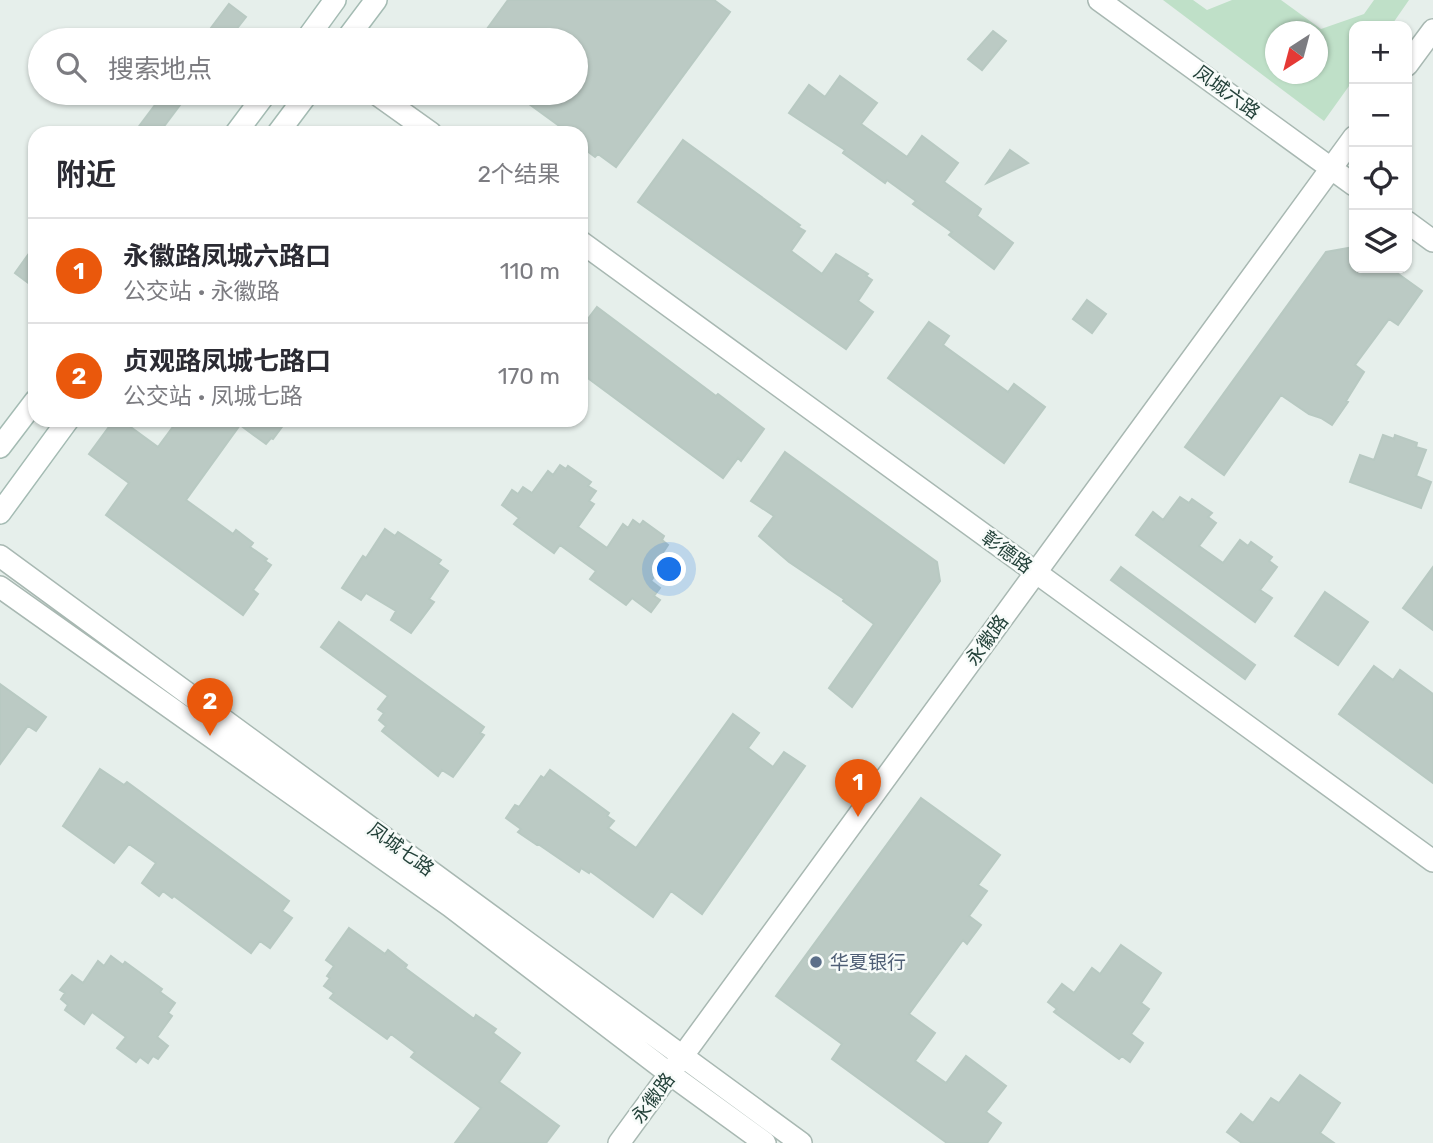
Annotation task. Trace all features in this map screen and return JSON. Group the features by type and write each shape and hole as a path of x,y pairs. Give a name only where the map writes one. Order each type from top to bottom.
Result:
{"street":[{"path":"315,28 335,0"},
{"path":"355,28 376,0"},
{"name":"凤城六路","path":"1099,0 1349,181"},
{"path":"1412,58 1433,30"},
{"path":"241,126 257,105"},
{"path":"283,126 299,105"},
{"path":"392,105 421,126"},
{"name":"永徽路","path":"619,1143 1349,143"},
{"path":"1412,226 1433,241"},
{"name":"彰德路","path":"588,247 1433,861"},
{"path":"0,447 28,410"},
{"path":"0,513 63,427"},
{"name":"凤城七路","path":"0,556 801,1143"},
{"name":"凤城七路","path":"0,587 450,906 765,1143"}],"green space":[{"path":"1163,0 1193,0 1207,10 1232,0 1281,0 1310,21 1265,21 1265,77"},
{"path":"1374,0 1409,0 1394,21 1349,21 1349,86 1324,121 1275,84 1328,84 1328,27 1364,14"}],"building":[{"path":"508,0 714,0 730,12 616,167 598,154 595,157 588,152 588,126 559,126 530,105 588,105 588,28 488,28"},
{"path":"229,4 246,17 237,28 211,28"},
{"path":"993,31 1006,41 982,70 968,59"},
{"path":"840,76 877,103 861,124 907,157 922,136 958,163 944,182 981,209 977,216 1013,243 994,269 949,235 952,232 913,204 916,201 887,180 885,183 843,153 845,150 789,113 809,85 825,97"},
{"path":"155,105 180,105 164,126 139,126"},
{"path":"683,140 800,225 798,227 805,231 791,251 822,274 836,254 868,274 866,276 872,280 858,301 873,312 846,349 638,202"},
{"path":"1010,150 1028,163 987,183"},
{"path":"1349,248 1349,273 1397,273 1422,291 1398,325 1389,319 1355,365 1364,372 1332,425 1309,414 1281,395 1224,475 1185,447 1326,252"},
{"path":"28,255 28,283 15,273"},
{"path":"1087,300 1106,314 1092,333 1073,319"},
{"path":"597,307 764,429 741,461 738,458 723,478 588,378 588,319"},
{"path":"929,322 949,336 943,345 1008,392 1014,384 1045,407 1004,463 888,378"},
{"path":"109,427 131,427 158,447 173,427 239,427 186,500 233,534 236,530 253,543 250,547 271,565 253,590 258,594 243,615 106,515 129,483 89,454"},
{"path":"243,427 282,427 266,444"},
{"path":"1383,435 1394,439 1395,435 1417,443 1416,447 1426,450 1416,476 1431,482 1421,508 1350,482 1360,455 1374,460"},
{"path":"785,452 937,562 940,581 852,707 829,688 874,624 843,601 844,599 789,562 759,536 774,516 751,501"},
{"path":"560,465 566,469 568,466 591,482 588,486 596,491 589,501 594,504 578,527 607,548 623,524 628,528 633,520 640,525 643,521 664,536 662,540 668,545 662,554 667,558 651,581 660,588 654,596 660,600 651,612 632,598 626,605 590,579 596,571 560,545 554,553 514,524 519,518 502,505 512,490 518,494 523,487 532,493 548,471 553,475"},
{"path":"1180,497 1189,503 1192,499 1212,513 1208,517 1216,523 1199,546 1223,563 1240,540 1248,546 1251,542 1272,557 1269,561 1277,567 1260,590 1272,598 1255,622 1136,535 1153,512 1163,520"},
{"path":"385,529 395,536 398,532 441,560 438,564 448,571 429,599 434,602 411,633 391,620 396,611 366,593 361,600 342,588"},
{"path":"1121,567 1255,665 1245,679 1111,580"},
{"path":"1433,567 1433,630 1403,608"},
{"path":"1325,592 1368,622 1338,665 1295,636"},
{"path":"339,622 484,727 480,733 484,735 453,777 442,770 438,776 382,731 386,726 379,720 384,713 378,709 388,696 321,647"},
{"path":"1374,666 1393,680 1400,670 1433,694 1433,783 1339,714"},
{"path":"0,684 46,717 36,731 28,726 0,764"},
{"path":"733,714 759,733 748,748 773,767 784,752 805,766 702,914 671,891 653,917 590,871 589,873 581,868 579,872 537,845 518,832 521,829 506,818 515,805 519,807 541,776 544,778 550,770 609,813 607,816 614,821 608,828 636,848"},
{"path":"100,769 124,785 127,782 289,901 282,911 292,918 270,948 260,941 251,953 174,896 172,898 163,891 159,896 142,883 156,863 129,844 114,863 63,826"},
{"path":"921,798 1000,855 978,885 987,891 969,916 981,925 967,944 963,940 909,1014 935,1033 915,1061 946,1083 966,1056 1006,1086 986,1112 1001,1123 987,1143 947,1143 832,1059 842,1044 776,996"},
{"path":"349,928 385,954 388,950 407,965 405,968 474,1019 476,1015 496,1029 493,1033 520,1053 499,1082 559,1126 546,1143 455,1143 481,1108 411,1057 415,1052 391,1034 387,1039 330,998 334,993 324,986 334,966 326,960"},
{"path":"1121,945 1161,973 1141,1003 1149,1009 1131,1034 1143,1043 1130,1062 1122,1056 1119,1059 1054,1012 1057,1009 1048,1002 1062,984 1074,993 1092,968 1100,974"},
{"path":"111,956 123,965 125,962 162,989 160,992 175,1003 168,1013 172,1016 157,1037 168,1046 158,1059 153,1056 148,1063 140,1057 136,1062 117,1048 126,1037 92,1012 84,1024 65,1010 68,1005 61,999 65,993 60,990 72,975 83,983 98,961 104,966"},
{"path":"1300,1075 1340,1103 1320,1133 1334,1143 1242,1143 1227,1132 1241,1114 1253,1123 1271,1098 1279,1103"}],"place":[{"name":"贞观路凤城七路口","path":"210,736"},
{"name":"永徽路凤城六路口","path":"858,817"},
{"name":"华夏银行","path":"816,962"}]}
